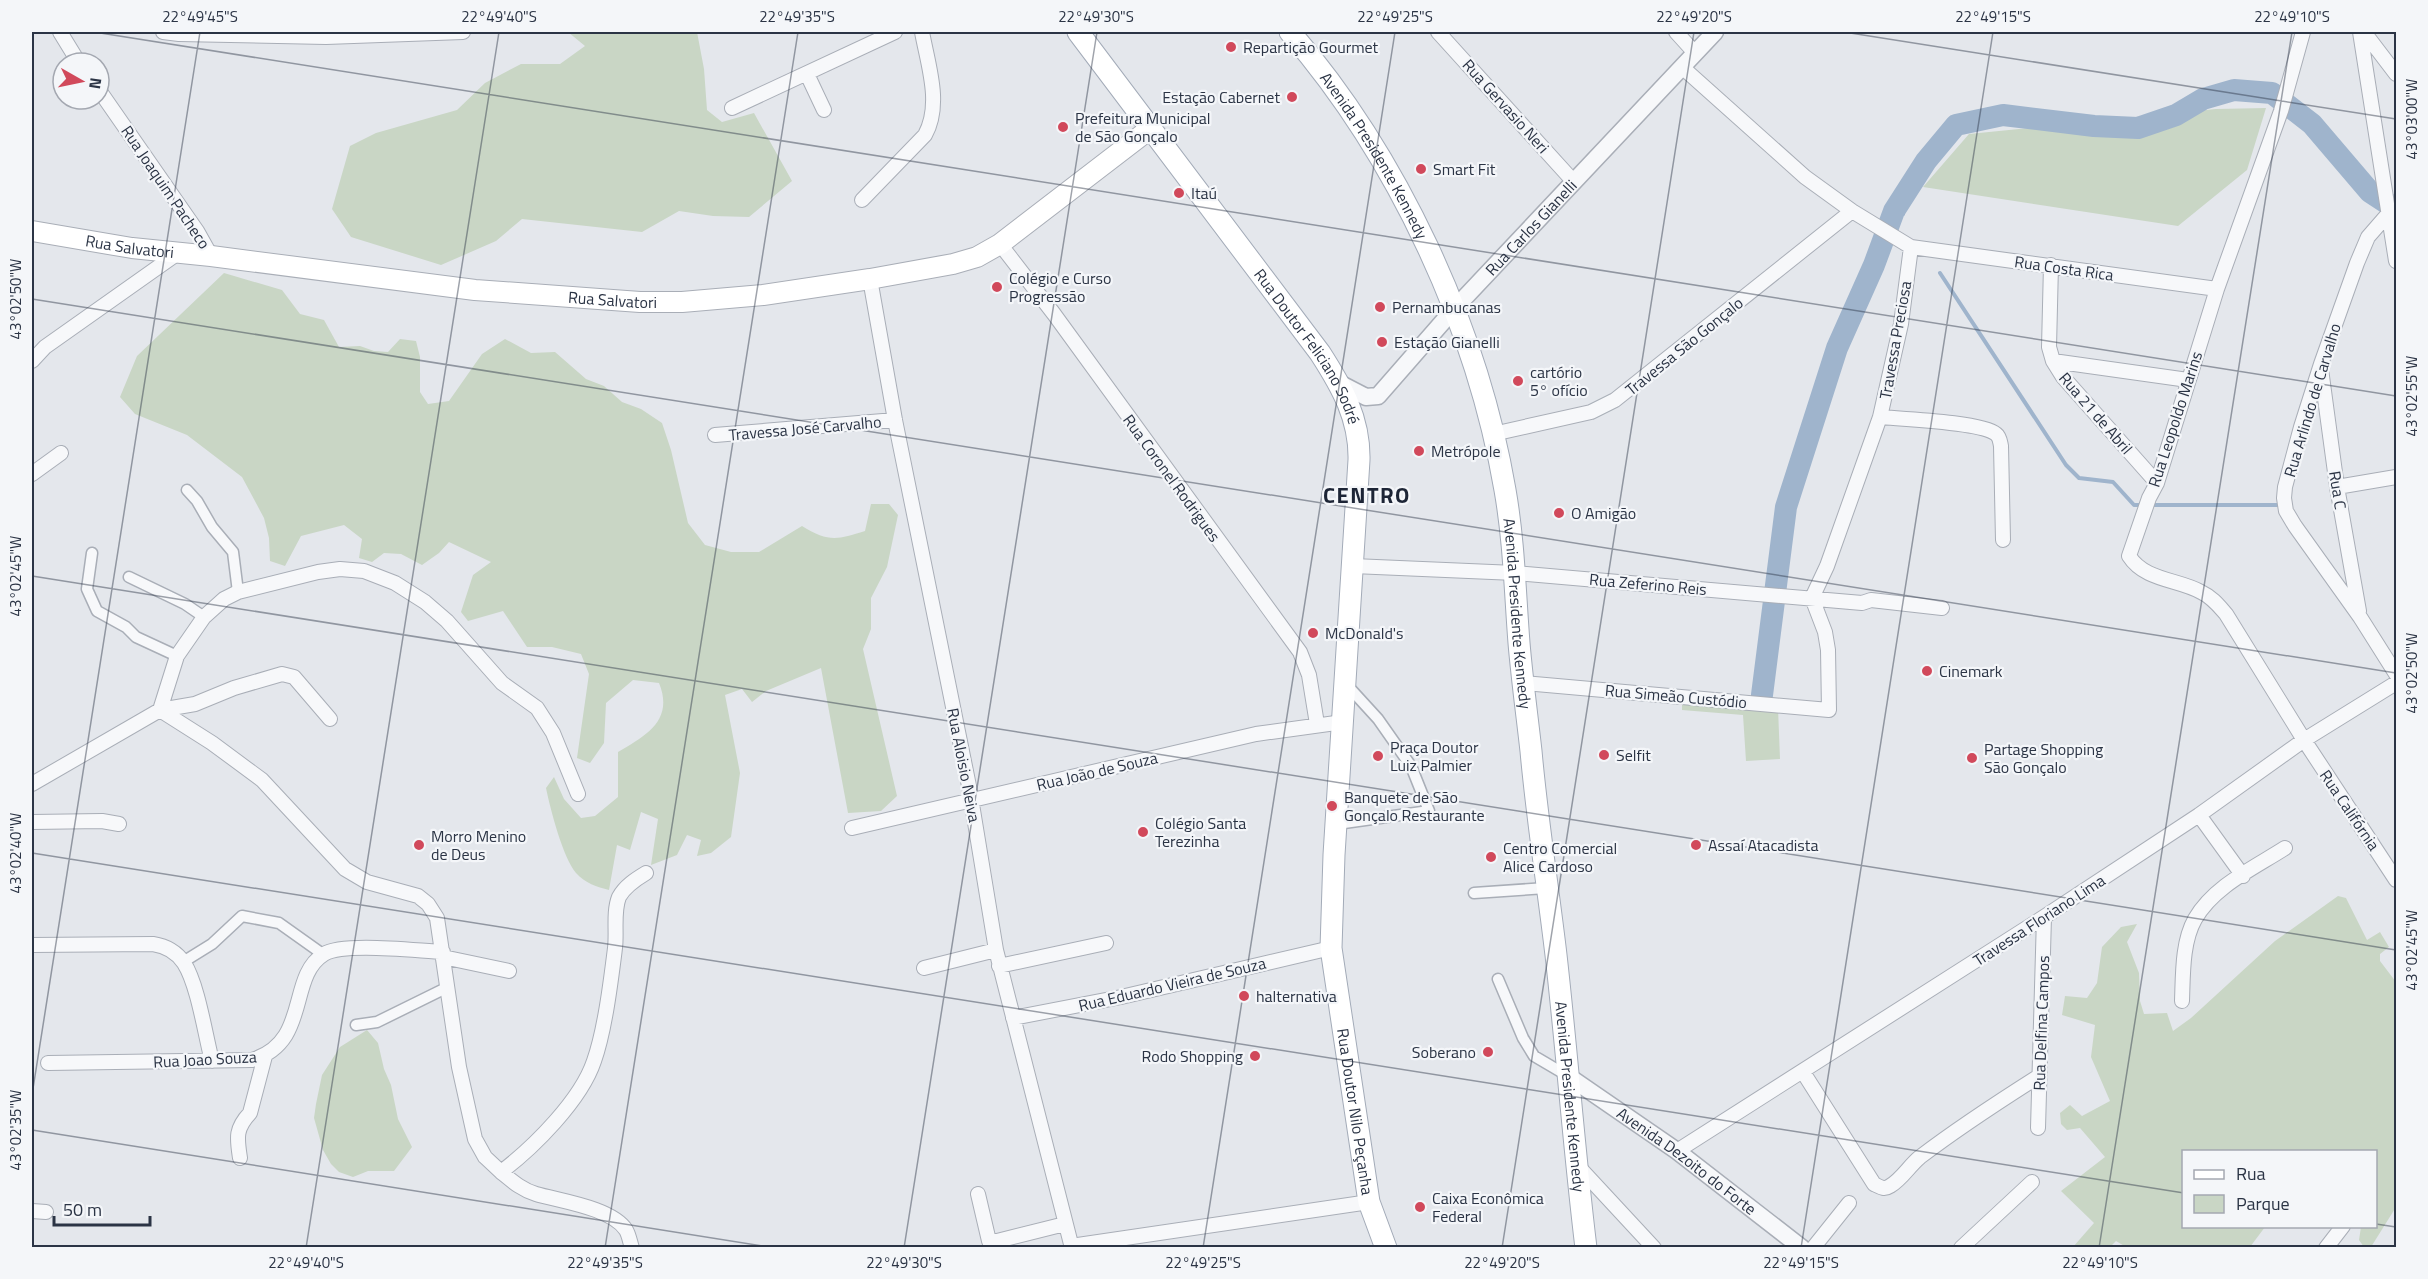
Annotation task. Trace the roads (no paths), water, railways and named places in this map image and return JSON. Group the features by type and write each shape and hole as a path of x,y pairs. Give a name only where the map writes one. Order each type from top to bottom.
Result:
{"main road":[{"name":"Rua Doutor Feliciano Sodré","path":"1078,32 1320,353 1339,383 1357,426 1360,444 1344,722"},
{"name":"Avenida Presidente Kennedy","path":"1290,32 1318,64 1365,131 1411,214 1454,309 1476,371 1493,434 1505,489 1515,573 1523,683 1546,888 1556,954 1586,1248"},
{"name":"Rua Salvatori","path":"32,231 132,248 475,290 640,302 682,302 764,295 870,279 953,264 977,257 1000,244 1151,128"},
{"name":"Rua Doutor Nilo Peçanha","path":"1344,722 1331,948 1368,1202 1386,1248"}],"street":[{"path":"60,32 72,51"},
{"path":"163,32 302,34 326,37 463,32"},
{"path":"732,108 895,32"},
{"path":"862,200 925,135 932,123 935,106 922,32"},
{"name":"Rua Gervasio Neri","path":"1438,32 1574,182"},
{"path":"1676,32 1695,53"},
{"name":"Rua Carlos Gianelli","path":"1339,383 1366,398 1378,396 1454,309 1715,32"},
{"name":"Rua Leopoldo Marins","path":"2303,32 2281,111 2217,289 2157,483 2149,498 2129,556 2135,566 2200,591 2213,600 2226,614 2304,740"},
{"path":"2362,32 2397,74"},
{"path":"2362,32 2397,261"},
{"path":"1682,67 1805,177 1852,211 1906,245"},
{"path":"807,74 824,110"},
{"name":"Rua Joaquim Pacheco","path":"111,107 197,231 211,256"},
{"name":"Rua Arlindo de Carvalho","path":"2387,207 2368,237 2321,364 2285,487 2286,511 2360,616 2397,674"},
{"name":"Travessa São Gonçalo","path":"1493,434 1591,412 1616,400 1852,211"},
{"name":"Rua Coronel Rodrigues","path":"1000,244 1054,314 1300,652 1308,675 1317,724"},
{"name":"Rua Costa Rica","path":"1906,245 2217,289"},
{"name":"Travessa Preciosa","path":"1812,598 1827,566 1880,417 1901,324 1906,245"},
{"path":"32,361 45,347 178,253"},
{"name":"Rua 21 de Abril","path":"2051,265 2049,347 2053,361 2063,377 2157,483"},
{"name":"Rua Aloisio Neiva","path":"870,279 895,420 972,801 999,966 1071,1247"},
{"path":"2053,361 2188,380"},
{"name":"Rua C","path":"2321,364 2337,487 2360,616"},
{"path":"1880,417 1964,425 1994,432 1999,437 2003,540"},
{"name":"Travessa José Carvalho","path":"715,435 895,420"},
{"path":"32,474 61,453"},
{"path":"2337,487 2397,477"},
{"path":"187,490 197,501 212,527 233,552 238,592"},
{"path":"92,553 87,589 97,611 126,627 136,638 177,656"},
{"name":"Rua Zeferino Reis","path":"1353,566 1515,573 1862,603 1871,600 1942,608"},
{"path":"160,710 177,656 204,617 224,599 238,592 318,572 340,569 364,571 395,583 425,602 447,621 502,683 537,708 554,733 578,794"},
{"path":"129,577 185,604 204,617"},
{"name":"Rua Simeão Custódio","path":"1523,683 1829,710 1828,650 1825,632 1812,598"},
{"path":"32,784 160,710 195,704 234,688 282,674 294,677 330,719"},
{"name":"Travessa Floriano Lima","path":"1677,1151 2044,917 2199,815 2304,740 2397,683"},
{"path":"1337,824 1430,811 1411,766 1378,719 1346,684"},
{"path":"160,710 212,743 262,780 345,869 367,882 418,896 428,904 437,918 459,1068 475,1139 485,1157 516,1185 534,1194 576,1204 605,1214 620,1223 627,1231 632,1248"},
{"name":"Rua João de Souza","path":"852,828 1256,734 1344,722"},
{"name":"Rua Califórnia","path":"2304,740 2397,880"},
{"path":"2199,815 2243,876"},
{"path":"32,822 102,821 119,824"},
{"path":"2182,1001 2185,953 2194,920 2212,896 2285,848"},
{"path":"501,1172 513,1163 561,1114 580,1091 594,1060 600,1032 615,945 616,912 619,898 636,878 646,873"},
{"path":"1474,893 1546,888"},
{"path":"183,962 212,944 242,916 279,923 324,955 338,950 360,949 443,954 510,971"},
{"name":"Rua Delfina Campos","path":"2038,1128 2044,917"},
{"path":"999,966 1106,943"},
{"path":"32,945 153,944 166,946 183,962 190,975 212,1061"},
{"name":"Rua Eduardo Vieira de Souza","path":"1013,1018 1121,997 1331,948"},
{"path":"924,968 996,950"},
{"name":"Rua Joao Souza","path":"48,1063 252,1060 265,1056 277,1046 291,1027 310,969 324,955"},
{"path":"1498,979 1523,1038 1534,1056 1568,1076"},
{"path":"356,1024 377,1022 446,988"},
{"path":"240,1158 236,1135 243,1120 250,1113 265,1056"},
{"path":"1803,1072 1874,1184 1881,1188 1887,1188 1896,1182 1917,1159 1989,1108 2039,1077"},
{"name":"Avenida Dezoito do Forte","path":"1568,1076 1677,1151 1802,1248"},
{"path":"1576,1163 1654,1248"},
{"path":"1961,1248 2032,1182"},
{"path":"978,1194 989,1241 1065,1224"},
{"path":"1071,1247 1368,1202"},
{"path":"1813,1248 1849,1203"},
{"path":"32,1211 46,1212"},
{"path":"2326,1248 2342,1228"}],"waterway":[{"path":"1762,695 1786,507 1837,348 1874,265 1894,211 1926,161 1956,125 2003,115 2094,126 2138,128 2176,115 2203,99 2234,90 2272,93 2312,124 2370,192 2396,209"},
{"path":"1898,206 1903,214"},
{"path":"1940,273 2066,465 2079,478 2113,482 2134,505 2277,505"}],"place":[{"name":"Repartição Gourmet","path":"1231,47"},
{"name":"Estação Cabernet","path":"1292,97"},
{"name":"Prefeitura Municipal de São Gonçalo","path":"1063,127"},
{"name":"Smart Fit","path":"1421,169"},
{"name":"Itaú","path":"1179,193"},
{"name":"Colégio e Curso Progressão","path":"997,287"},
{"name":"Pernambucanas","path":"1380,307"},
{"name":"Estação Gianelli","path":"1382,342"},
{"name":"cartório 5° ofício","path":"1518,381"},
{"name":"Metrópole","path":"1419,451"},
{"name":"O Amigão","path":"1559,513"},
{"name":"McDonald's","path":"1313,633"},
{"name":"Cinemark","path":"1927,671"},
{"name":"Selfit","path":"1604,755"},
{"name":"Praça Doutor Luiz Palmier","path":"1378,756"},
{"name":"Partage Shopping São Gonçalo","path":"1972,758"},
{"name":"Banquete de São Gonçalo Restaurante","path":"1332,806"},
{"name":"Colégio Santa Terezinha","path":"1143,832"},
{"name":"Morro Menino de Deus","path":"419,845"},
{"name":"Assaí Atacadista","path":"1696,845"},
{"name":"Centro Comercial Alice Cardoso","path":"1491,857"},
{"name":"halternativa","path":"1244,996"},
{"name":"Soberano","path":"1488,1052"},
{"name":"Rodo Shopping","path":"1255,1056"},
{"name":"Caixa Econômica Federal","path":"1420,1207"}],"district":[{"name":"CENTRO","path":"1367,495"}]}
